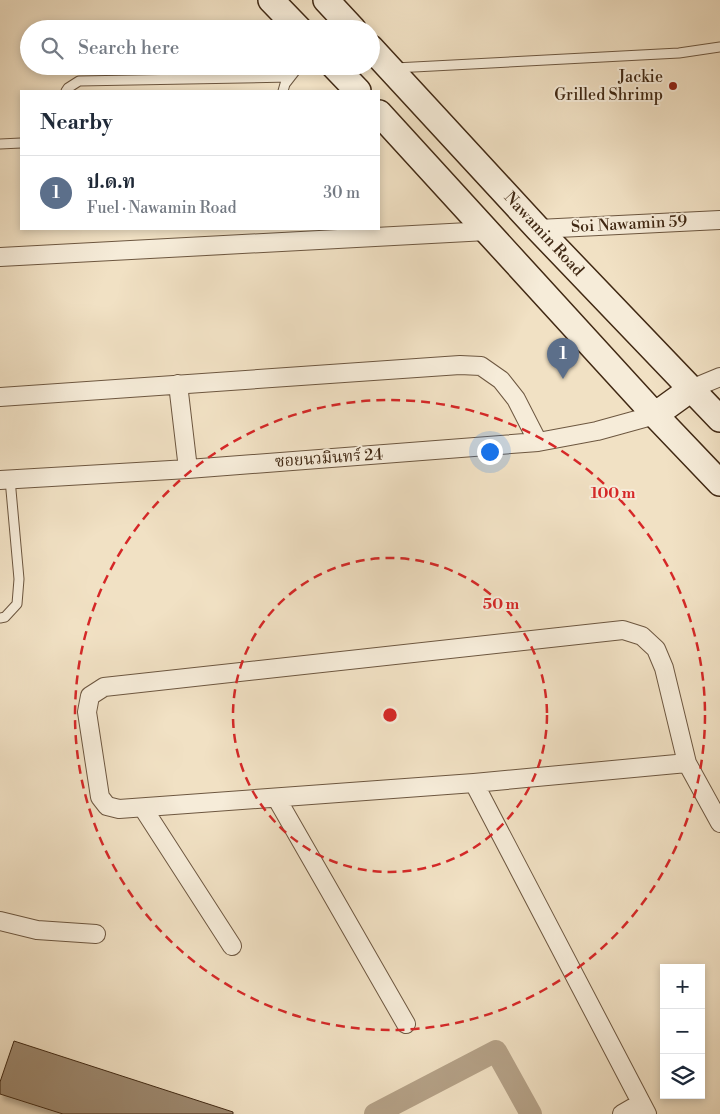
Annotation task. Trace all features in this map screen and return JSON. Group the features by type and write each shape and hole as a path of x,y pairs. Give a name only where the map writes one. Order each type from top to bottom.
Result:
{"main road":[{"path":"271,0 290,20"},
{"path":"326,0 345,20"},
{"name":"Nawamin Road","path":"380,57 538,229 720,419"},
{"path":"343,75 357,90"},
{"path":"384,124 487,231 655,415 720,483"},
{"path":"655,415 691,389"}],"street":[{"name":"Soi Nawamin 59","path":"538,229 720,220"},
{"path":"0,257 487,231"},
{"path":"0,396 460,364 481,366 501,380 516,399 538,442"},
{"path":"691,389 720,377"},
{"path":"178,384 188,470"},
{"name":"ซอยนวมินทร์ 24","path":"5,480 188,470 538,442 596,431 655,415"},
{"path":"687,763 277,799 119,809 107,806 100,797 87,712 90,696 104,687 623,630 642,636 656,649 664,668 687,763 720,823"},
{"path":"474,783 644,1109 622,1114"},
{"path":"277,799 406,1024"},
{"path":"143,808 232,946"},
{"path":"0,921 37,930 96,934"}],"lane":[{"path":"390,68 679,53 720,47"},
{"path":"67,90 79,81 290,77"},
{"path":"283,90 290,77"},
{"path":"0,144 20,143"},
{"path":"0,618 5,617 16,604 18,579 5,480"}],"building":[{"path":"14,1041 233,1112 233,1114 63,1114 0,1094 0,1082"}],"waterway":[{"path":"375,1114 496,1051 531,1114"}],"place":[{"name":"Jackie Grilled Shrimp","path":"673,86"},
{"name":"ป.ด.ท","path":"563,379"}]}
